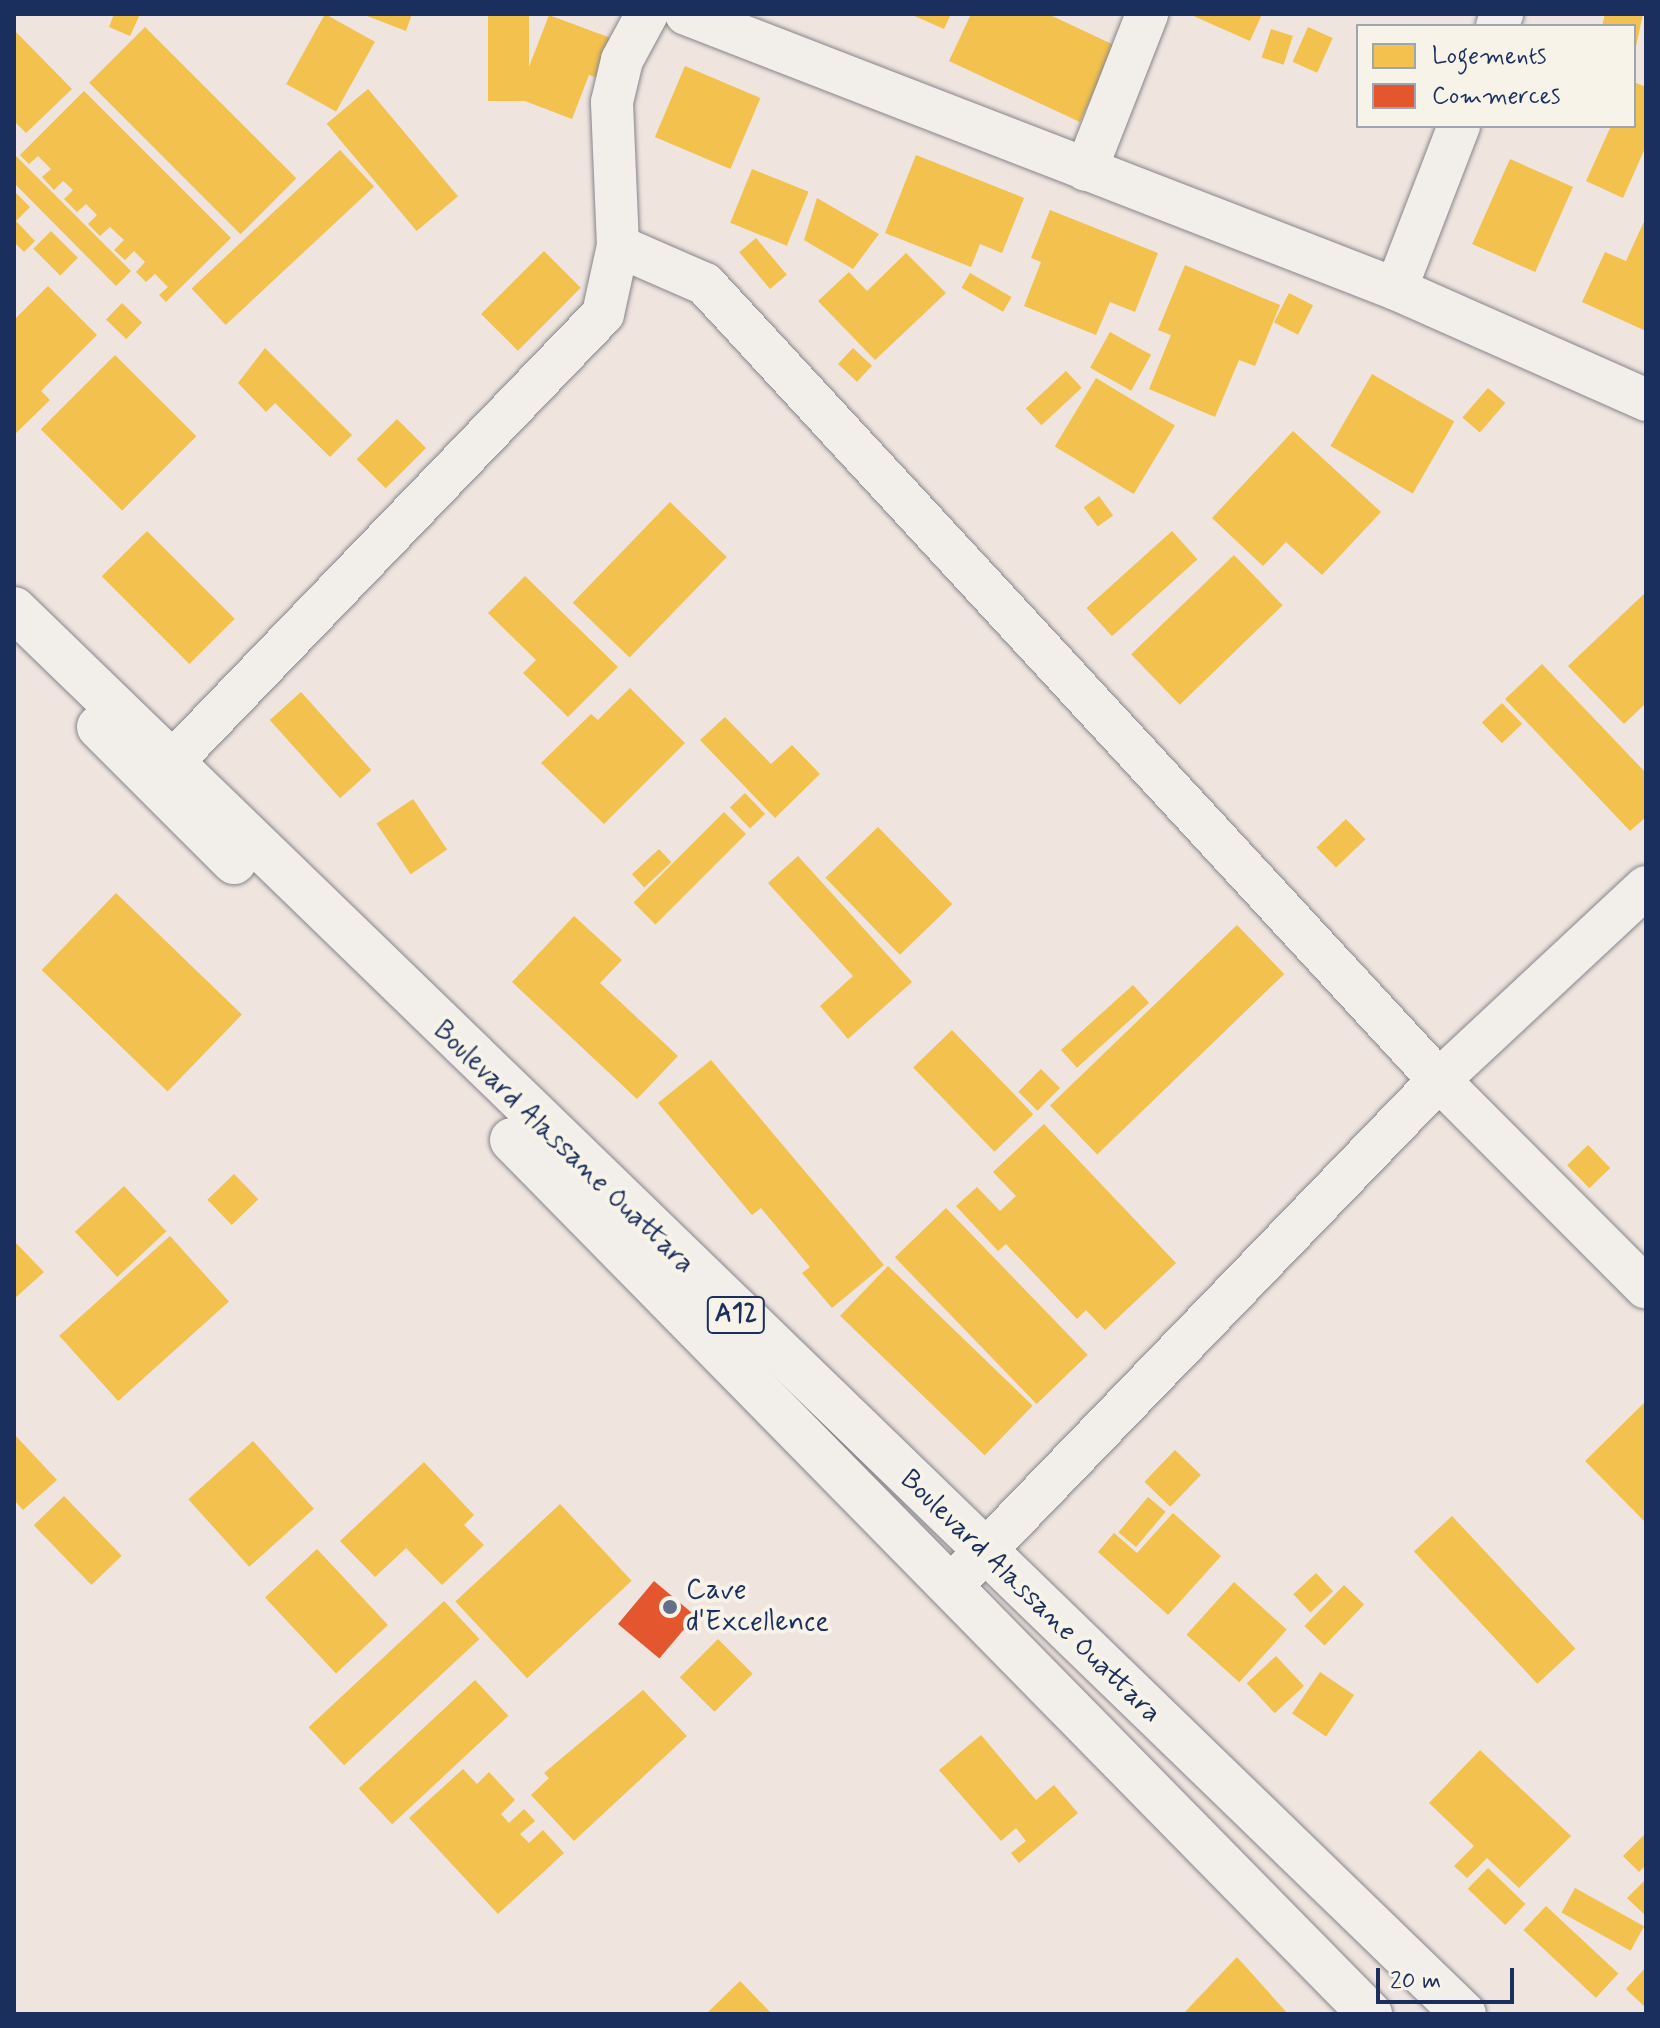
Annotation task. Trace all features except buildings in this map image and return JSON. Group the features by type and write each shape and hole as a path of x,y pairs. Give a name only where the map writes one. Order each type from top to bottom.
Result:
{"main road":[{"name":"Boulevard Alassane Ouattara","path":"14,609 176,758 424,1014 1464,2014"},
{"name":"Boulevard Alassane Ouattara","path":"14,644 952,1585 1370,2014"}],"street":[{"path":"176,758 603,314 618,246 612,102 622,60 647,14"},
{"path":"686,14 760,27 1086,170 1396,289 1646,400"},
{"path":"1086,170 1147,14"},
{"path":"1396,289 1458,128"},
{"path":"618,246 705,284 1439,1080 1646,1288"},
{"path":"952,1585 1439,1080 1646,887"}],"place":[{"name":"Cave d'Excellence","path":"670,1607"}]}
